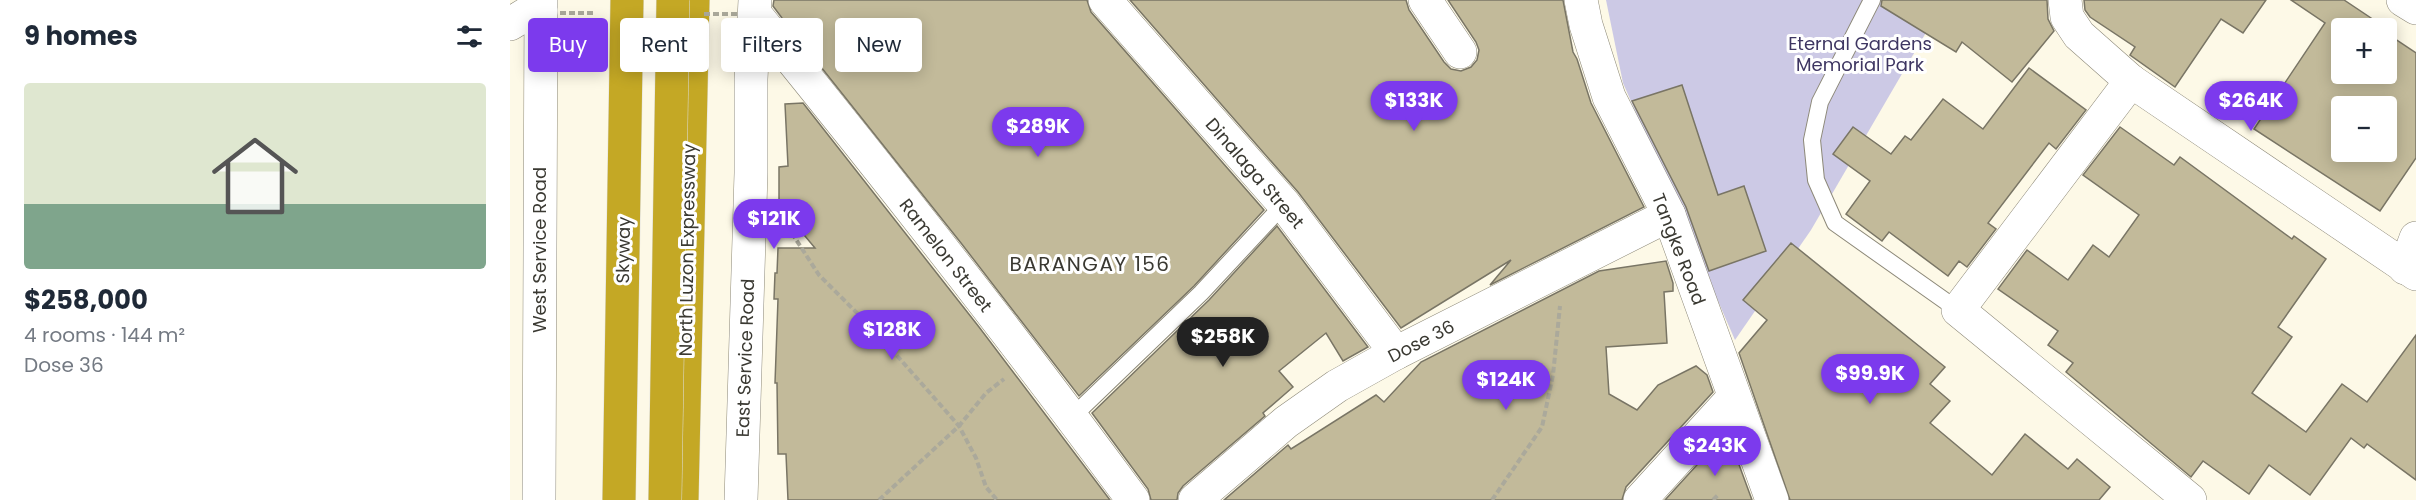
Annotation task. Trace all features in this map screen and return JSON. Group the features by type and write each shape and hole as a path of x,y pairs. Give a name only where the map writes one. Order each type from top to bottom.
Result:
{"highway":[{"path":"605,500 614,0"},
{"name":"Skyway","path":"619,500 627,0"},
{"path":"665,500 673,0"},
{"name":"North Luzon Expressway","path":"682,500 693,0"}],"street":[{"path":"1425,0 1460,52"},
{"name":"Tangke Road","path":"1581,0 1586,25 1609,97 1670,215 1772,500"},
{"path":"2065,0 2067,17 2079,34 2132,81 2410,271 2416,238"},
{"path":"2403,0 2416,8"},
{"name":"Dinalaga Street","path":"1117,4 1284,204 1396,353"},
{"path":"510,24 541,5"},
{"name":"West Service Road","path":"540,500 541,5"},
{"name":"East Service Road","path":"741,500 751,173 751,79 755,7"},
{"name":"Ramelon Street","path":"755,7 1072,417 1133,500"},
{"path":"2132,81 1958,310 2190,500"},
{"name":"Dose 36","path":"1195,500 1286,423 1337,386 1396,353 1670,215"},
{"path":"1640,500 1734,397"}],"lane":[{"path":"1872,0 1820,102 1812,140 1816,180 1835,223 1958,310"},
{"path":"1072,417 1185,309 1284,204"}],"path":[{"path":"751,173 819,275 877,333 959,426 976,458 986,487 998,500"},
{"path":"1492,500 1542,427 1553,375 1564,270"},
{"path":"879,500 959,426 986,393 1016,368 1029,361"},
{"path":"1713,500 1719,494"}],"green space":[{"name":"Eternal Gardens Memorial Park","path":"1606,0 1945,0 1811,230 1735,340 1623,83"}],"building":[{"path":"774,0 1087,0 1091,12 1264,210 1194,286 1079,396 823,70 823,18 782,18 773,6"},
{"path":"1130,0 1406,0 1409,10 1444,62 1451,69 1461,71 1471,67 1477,60 1479,50 1448,0 1563,0 1573,52 1591,103 1644,207 1490,285 1511,260 1401,328 1298,192"},
{"path":"1882,0 2047,0 2048,19 2054,31 2012,82 1962,42 1956,52 1881,6"},
{"path":"2084,0 2266,0 2243,33 2221,19 2175,87 2130,55 2135,47 2090,17 2085,10"},
{"path":"2291,0 2344,0 2371,18 2331,18 2331,84 2397,84 2397,40 2416,53 2416,158 2380,211 2254,129 2325,23"},
{"path":"2029,68 2086,110 2056,149 2049,143 1988,223 1996,229 1967,267 1959,261 1948,276 1889,232 1882,241 1846,214 1870,181 1833,154 1853,127 1891,154 1905,136 1911,140 1943,99 1983,129"},
{"path":"1682,85 1718,195 1744,186 1766,251 1709,271 1686,207 1632,101"},
{"path":"803,103 979,327 1110,500 788,500 786,454 778,454 777,383 775,383 778,299 774,299 778,248 815,248 779,205 779,167 788,166 785,104"},
{"path":"2120,127 2174,165 2180,157 2292,239 2294,236 2326,259 2278,327 2292,337 2252,393 2306,432 2342,384 2367,402 2416,335 2416,480 2367,444 2364,448 2351,438 2310,495 2269,465 2249,494 2203,461 2191,477 2066,372 2073,363 2048,345 2058,331 1998,289 2027,250 2068,280 2093,245 2109,257 2139,215 2083,175"},
{"path":"1277,226 1368,347 1343,361 1326,333 1279,371 1293,387 1263,413 1265,416 1183,486 1178,493 1177,500 1151,500 1148,489 1092,413 1209,300"},
{"path":"1791,243 1945,367 1930,384 1950,401 1930,423 1992,475 2025,434 2068,469 2077,459 2110,487 2099,500 1790,500 1739,353 1767,320 1743,300"},
{"path":"1666,261 1673,283 1673,291 1664,292 1667,343 1606,347 1609,394 1637,410 1658,385 1696,366 1707,375 1713,392 1626,487 1622,500 1224,500 1288,445 1291,449 1376,395 1384,402 1421,362 1599,271"},
{"path":"1727,432 1752,500 1665,500"}],"district":[{"name":"BARANGAY 156","path":"1090,264"}]}
